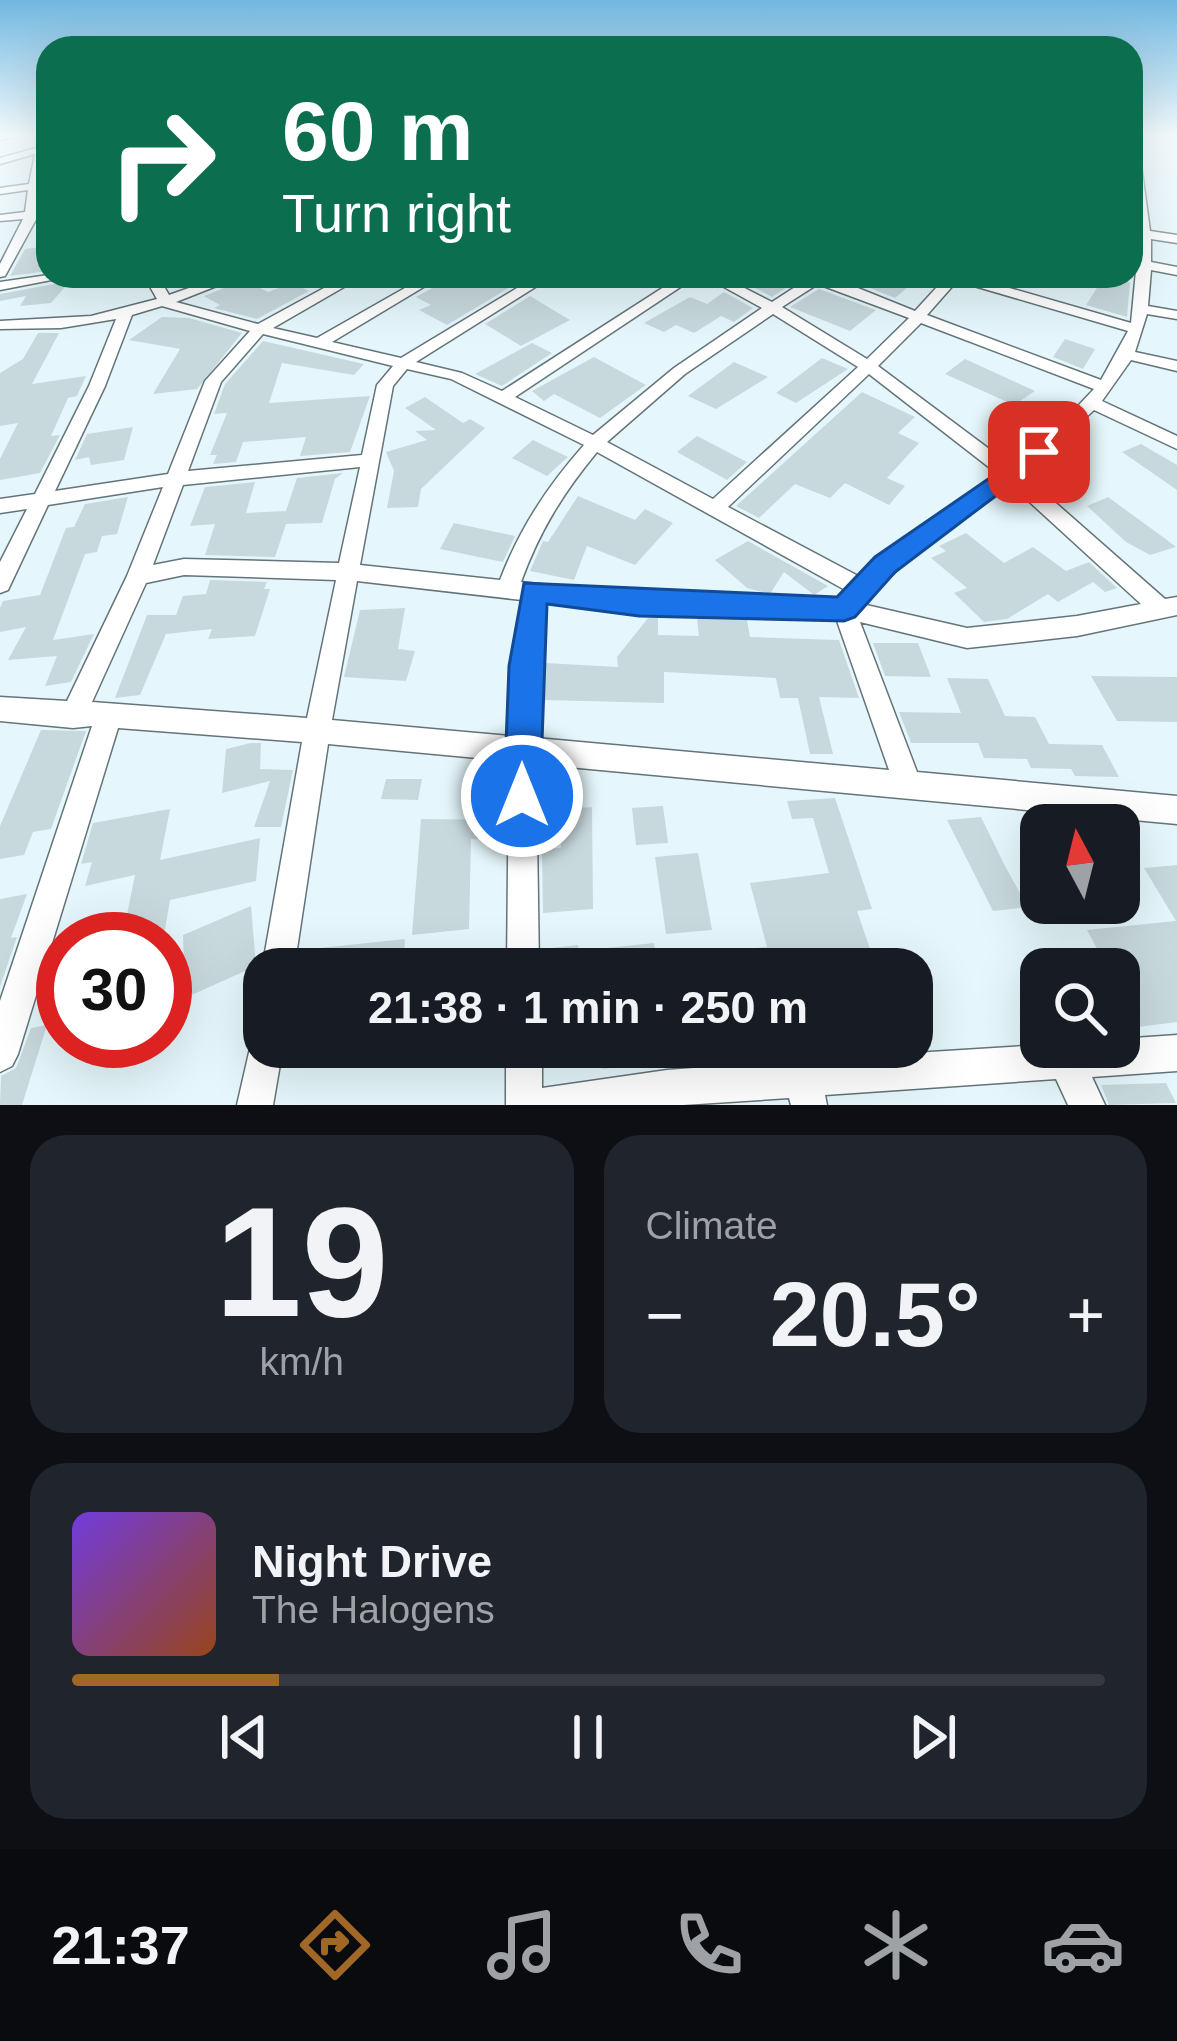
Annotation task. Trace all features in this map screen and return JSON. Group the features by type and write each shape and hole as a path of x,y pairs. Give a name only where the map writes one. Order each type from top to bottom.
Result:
{"street":[{"path":"0,218 36,205"},
{"path":"0,273 26,238 36,212"},
{"path":"1143,245 1177,238"},
{"path":"1143,249 1177,271"},
{"path":"0,286 36,280"},
{"path":"158,288 166,302 438,369 598,445 861,588"},
{"path":"3,328 125,316 203,288"},
{"path":"73,716 138,576 213,381 260,328 334,288"},
{"path":"323,341 414,288"},
{"path":"281,948 317,730 352,572 385,385 405,362 526,288"},
{"path":"503,397 671,288"},
{"path":"736,288 772,305 869,367 1015,473 1169,608"},
{"path":"523,948 519,546 536,513 663,384 801,288"},
{"path":"847,288 1096,394 1177,443"},
{"path":"714,509 869,367 944,288"},
{"path":"1006,288 1139,319 1177,315"},
{"path":"844,609 861,588 933,528 1015,473 1096,394 1125,354 1139,319 1139,288"},
{"path":"0,584 125,316"},
{"path":"1125,354 1177,366"},
{"path":"0,506 176,478 371,460"},
{"path":"138,576 184,567 352,572 639,604 844,609 967,638 1078,626 1169,608"},
{"path":"844,609 907,782"},
{"path":"0,709 317,730 1177,811"},
{"path":"0,1054 108,718"},
{"path":"1140,1057 1177,1053"},
{"path":"255,1105 261,1068"},
{"path":"524,1068 524,1105"},
{"path":"545,1105 805,1092 1029,1068"},
{"path":"1068,1068 1088,1105"}],"building":[{"path":"36,248 36,273 10,276 25,249"},
{"path":"64,288 51,303 20,306 26,296 0,301 0,294"},
{"path":"224,288 309,291 257,319 214,308 220,305 204,296"},
{"path":"432,288 509,288 447,325 419,310 431,305 416,297"},
{"path":"755,288 786,288 772,297"},
{"path":"870,288 907,288 895,298"},
{"path":"1097,288 1129,288 1127,317 1086,305"},
{"path":"819,289 876,310 850,331 790,307"},
{"path":"724,292 753,308 734,322 721,316 694,333 676,325 664,332 644,323 690,297 707,304"},
{"path":"530,296 570,320 521,346 485,324"},
{"path":"162,317 189,318 242,333 197,389 153,394 180,349 129,340"},
{"path":"38,333 59,333 32,384 86,376 77,396 68,398 51,436 60,435 40,473 0,480 0,459 18,423 0,426 0,373 23,359"},
{"path":"1065,339 1095,349 1083,369 1053,357"},
{"path":"263,341 364,364 354,375 282,363 269,403 370,396 350,452 300,456 306,437 243,442 236,462 213,464 217,455 210,455 227,413 214,414 225,384"},
{"path":"532,343 552,353 502,386 475,374"},
{"path":"594,357 646,385 600,418 554,394 544,401 532,391"},
{"path":"822,358 848,369 796,403 776,393"},
{"path":"965,359 1035,391 1014,405 945,374"},
{"path":"734,362 768,377 716,409 688,396"},
{"path":"862,392 915,417 898,433 919,443 887,478 905,486 889,505 845,483 830,498 795,484 759,518 736,506"},
{"path":"425,397 463,423 470,419 485,428 421,489 418,507 387,508 394,471 386,452 427,440 415,431 436,430 405,408"},
{"path":"133,427 124,460 91,465 89,457 75,460 87,434"},
{"path":"697,436 747,462 727,480 677,452"},
{"path":"533,440 568,457 547,476 512,458"},
{"path":"1141,444 1177,465 1177,490 1122,452"},
{"path":"343,473 335,479 322,523 286,524 275,557 205,555 215,524 190,526 205,487 255,482 246,513 286,511 297,478"},
{"path":"578,496 635,520 645,509 673,523 635,565 587,546 574,580 530,571 543,541 548,542"},
{"path":"128,497 117,534 102,536 97,552 85,554 53,640 94,634 71,682 45,686 57,656 8,660 26,627 0,632 3,601 40,595 66,528 74,527 85,504"},
{"path":"1108,497 1176,547 1150,555 1126,542 1087,506"},
{"path":"454,523 515,536 503,562 440,549"},
{"path":"966,533 1004,563 1033,547 1066,571 1089,562 1117,588 1105,592 1093,582 1058,602 1048,594 1007,619 984,622 954,593 967,588 931,558 946,551 939,546"},
{"path":"748,541 828,586 814,595 784,572 770,594 747,588 715,560"},
{"path":"210,580 267,582 264,589 270,589 255,636 208,639 212,629 166,634 140,695 115,698 147,615 176,615 183,596 206,594"},
{"path":"405,608 398,649 415,651 406,681 344,677 360,610"},
{"path":"648,618 658,618 658,635 699,636 697,619 747,620 750,637 839,640 859,698 819,697 833,754 810,754 798,698 780,698 776,678 664,672 664,703 543,700 545,663 618,667 617,657"},
{"path":"873,643 918,643 931,677 885,676"},
{"path":"1091,676 1177,677 1177,722 1117,721"},
{"path":"947,678 988,679 1005,716 1035,717 1049,744 1102,745 1119,777 1075,776 1071,769 1031,768 1027,759 984,758 978,743 911,743 899,712 961,713"},
{"path":"41,730 86,731 51,829 33,832 24,855 0,859 0,826"},
{"path":"261,743 260,769 293,770 281,827 254,827 270,781 222,793 226,749"},
{"path":"386,779 422,779 418,800 381,799"},
{"path":"835,798 872,909 857,911 870,948 757,948 767,947 750,883 829,873 813,818 792,819 787,801"},
{"path":"663,806 668,843 636,845 632,808"},
{"path":"592,807 593,909 543,913 542,849 561,848 559,809"},
{"path":"170,809 160,860 260,838 256,881 170,900 168,912 127,912 135,875 85,886 92,862 81,864 93,823"},
{"path":"981,817 1020,893 1020,908 993,911 947,820"},
{"path":"421,819 503,820 501,840 471,839 469,929 412,935"},
{"path":"698,853 712,930 666,934 655,857"},
{"path":"1177,865 1177,1022 1140,1027 1140,948 1097,948 1087,930 1176,921 1144,868"},
{"path":"27,894 11,938 17,937 0,987 0,899"},
{"path":"251,906 254,948 243,948 243,972 192,995 192,931"},
{"path":"405,939 404,948 320,948"},
{"path":"654,943 655,948 607,948"},
{"path":"36,1027 36,1060 22,1105 0,1105 1,1076 16,1068 31,1028"},
{"path":"1166,1083 1176,1103 1109,1105 1101,1085"}],"route":[{"path":"522,796 525,666 534,591 639,604 844,609 885,564 1039,452"}]}
